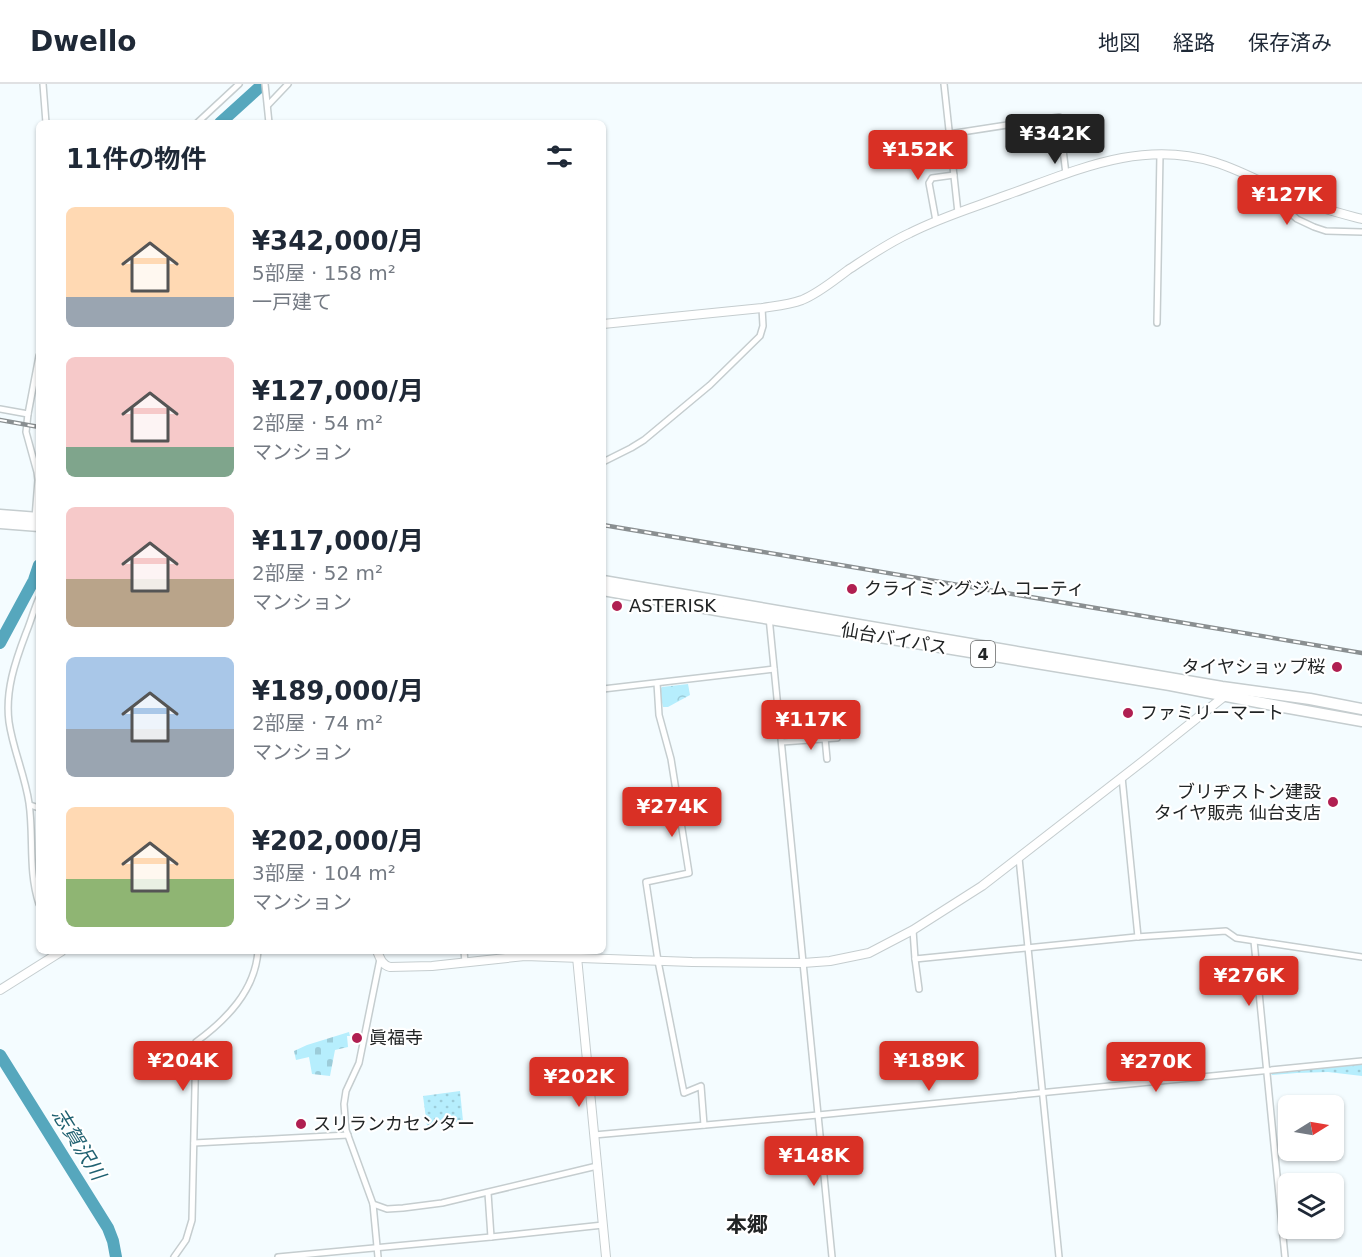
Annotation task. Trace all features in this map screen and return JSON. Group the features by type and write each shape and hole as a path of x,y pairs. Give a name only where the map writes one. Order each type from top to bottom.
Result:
{"highway":[{"path":"0,515 36,521"},
{"path":"0,523 36,521"},
{"name":"仙台バイパス","path":"606,582 769,614 1362,721"},
{"name":"仙台バイパス","path":"606,590 769,614 1362,709"}],"street":[{"path":"43,84 46,120"},
{"path":"200,120 239,84"},
{"path":"265,84 269,120"},
{"path":"267,103 288,84"},
{"path":"944,84 958,213"},
{"path":"949,134 1059,117 1066,174"},
{"path":"1157,323 1160,154"},
{"path":"606,324 788,304 820,290 910,232 1107,160 1139,155 1178,155 1215,162 1295,198 1362,219"},
{"path":"936,221 929,183 932,178 954,175"},
{"path":"1254,178 1250,188 1297,219 1326,231 1362,232"},
{"path":"1288,212 1295,198"},
{"path":"606,460 644,440 726,370 760,336 763,326 762,308"},
{"path":"36,372 26,432 36,468"},
{"path":"0,409 28,414"},
{"path":"36,606 18,654 8,702 12,737 25,777 30,805 31,867 36,890"},
{"path":"769,614 832,1257"},
{"path":"606,689 774,669"},
{"path":"657,683 660,715 671,759 689,873 646,882 658,961 684,1093 701,1086 704,1125"},
{"path":"379,955 384,965 390,967 432,966 525,956 577,954 658,961 803,963 830,961 869,953 913,930 982,886 1226,695"},
{"path":"825,738 827,759"},
{"path":"782,742 837,738"},
{"path":"1122,777 1138,937"},
{"path":"30,805 36,807"},
{"path":"1019,858 1059,1257"},
{"path":"913,930 919,988"},
{"path":"915,959 1138,937 1226,931 1236,938 1362,957"},
{"path":"1254,941 1285,1257"},
{"path":"0,990 56,954"},
{"path":"174,1257 186,1240 192,1220 195,1041 212,1030 230,1013 243,996 254,971 257,954"},
{"path":"464,954 465,962"},
{"path":"577,954 606,1257"},
{"path":"378,1257 373,1204 348,1135 345,1120 346,1091 360,1063 379,955"},
{"path":"594,1135 1362,1061"},
{"path":"194,1143 348,1135"},
{"path":"373,1204 387,1209 442,1203 597,1166"},
{"path":"488,1193 491,1237"},
{"path":"278,1257 603,1225"}],"green space":[{"path":"688,684 690,695 668,707 663,707 659,690 662,687"},
{"path":"349,1032 348,1047 335,1050 330,1076 312,1074 309,1057 296,1060 294,1051"},
{"path":"1362,1063 1362,1076 1328,1072 1272,1075 1271,1072"},
{"path":"460,1091 463,1121 427,1126 423,1096"}],"waterway":[{"name":"志賀沢川","path":"223,120 263,84"},
{"name":"志賀沢川","path":"0,643 36,574"},
{"name":"志賀沢川","path":"0,1055 108,1228 116,1257"}],"railway":[{"path":"0,420 36,426"},
{"path":"606,526 1362,653"}],"place":[{"name":"クライミングジム コーティ","path":"852,589"},
{"name":"ASTERISK","path":"617,606"},
{"name":"タイヤショップ桜","path":"1337,667"},
{"name":"ファミリーマート","path":"1128,713"},
{"name":"ブリヂストン建設 タイヤ販売 仙台支店","path":"1333,802"},
{"name":"眞福寺","path":"357,1038"},
{"name":"スリランカセンター","path":"301,1124"}],"district":[{"name":"本郷","path":"747,1225"}]}
